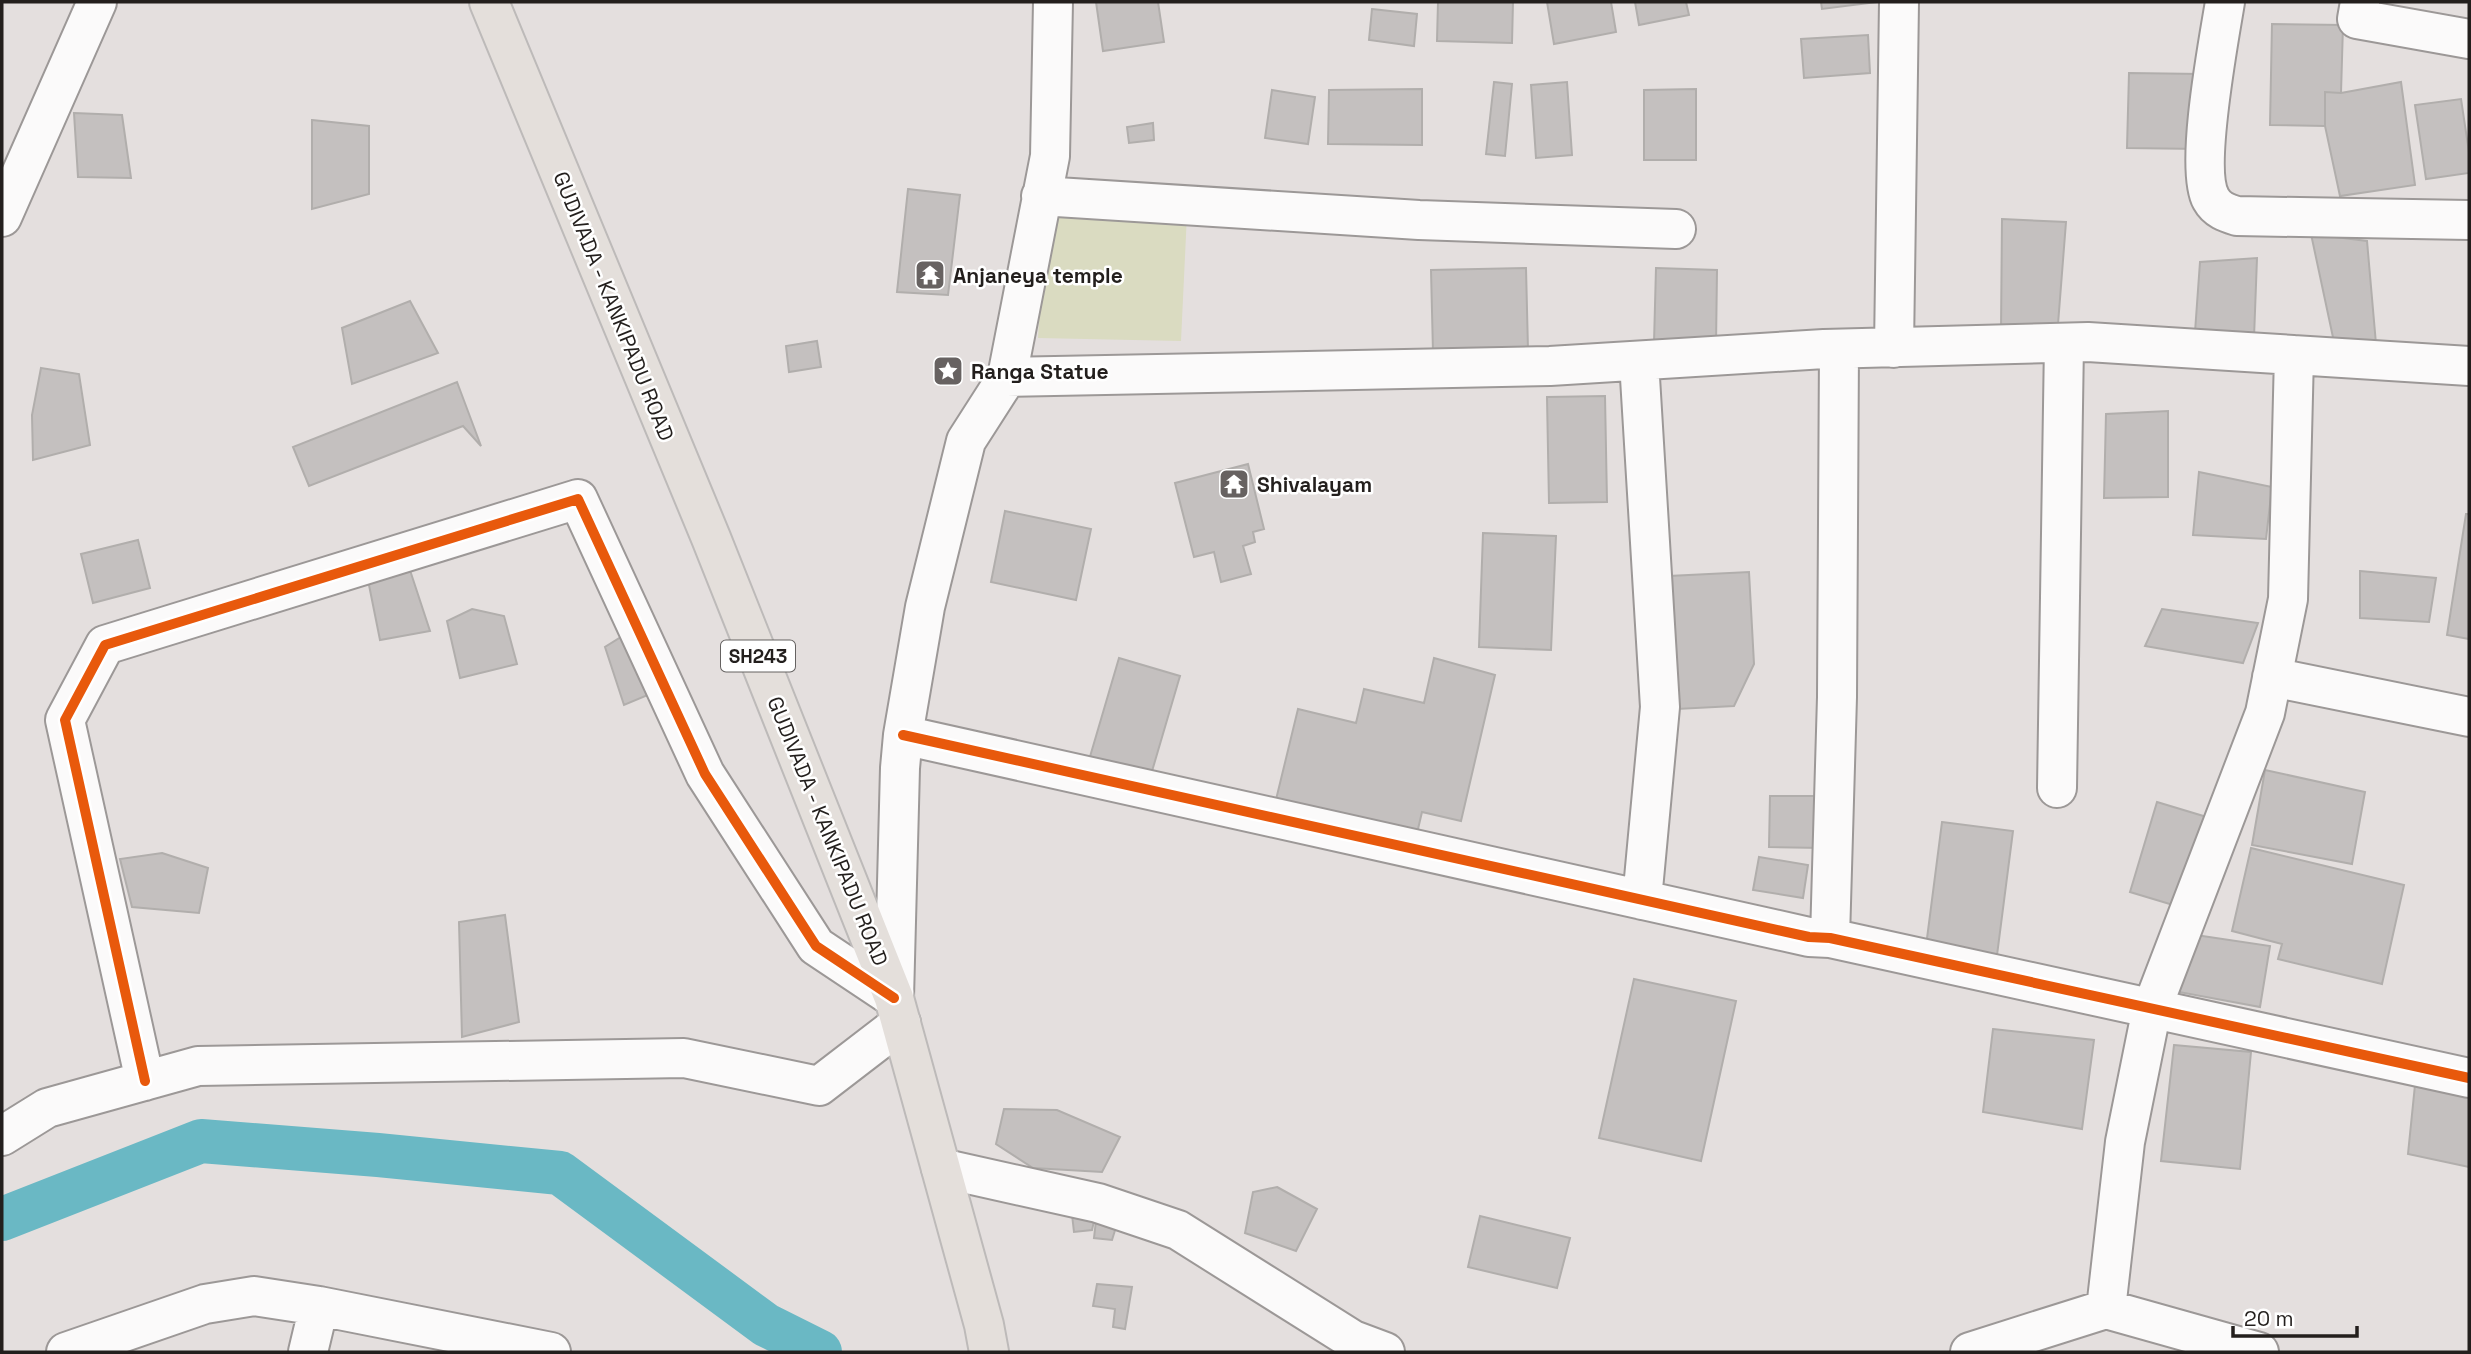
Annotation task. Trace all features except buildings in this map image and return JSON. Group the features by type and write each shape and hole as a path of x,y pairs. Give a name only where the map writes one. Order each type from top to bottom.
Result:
{"main road":[{"name":"GUDIVADA - KANKIPADU ROAD","path":"489,2 711,538 897,1011 987,1338"}],"street":[{"path":"2,217 97,2"},
{"path":"2,1136 47,1108 198,1066 684,1058 819,1086 897,1011 900,768 903,735 925,607 966,441 1007,377 1050,156 1053,2"},
{"path":"1894,348 1899,2"},
{"path":"2225,2 2212,82 2205,159 2210,198 2221,211 2237,216 2469,220"},
{"path":"2360,2 2357,19 2469,39"},
{"path":"1041,196 1419,220 1676,229"},
{"path":"1007,377 1550,366 1839,349 2102,342 2469,366"},
{"path":"2057,788 2064,343"},
{"path":"1830,938 1837,698 1839,349"},
{"path":"2106,1309 2125,1142 2152,1007 2265,713 2288,599 2294,355"},
{"path":"1639,360 1660,707 1642,900"},
{"path":"145,1080 65,720 105,645 578,499 705,774 816,946 897,1011"},
{"path":"2272,677 2469,717"},
{"path":"903,735 1809,937 1830,938 2469,1078"},
{"path":"941,1168 1098,1203 1178,1230 1353,1340 1385,1352"},
{"path":"66,1352 205,1304 254,1296 319,1306 403,1338 551,1352"},
{"path":"307,1352 319,1306"},
{"path":"1970,1352 2106,1309 2259,1352"}],"green space":[{"path":"1187,214 1181,341 1038,338 1045,216"}],"waterway":[{"path":"2,1219 201,1141 560,1173 766,1325 820,1352"}],"cycle path":[{"path":"145,1081 65,720 105,645 578,499 705,774 816,946 894,998"},
{"path":"903,735 1809,937 1830,938 2469,1078"}],"place":[{"name":"Anjaneya temple","path":"930,275"},
{"name":"Ranga Statue","path":"948,371"},
{"name":"Shivalayam","path":"1234,484"}]}
